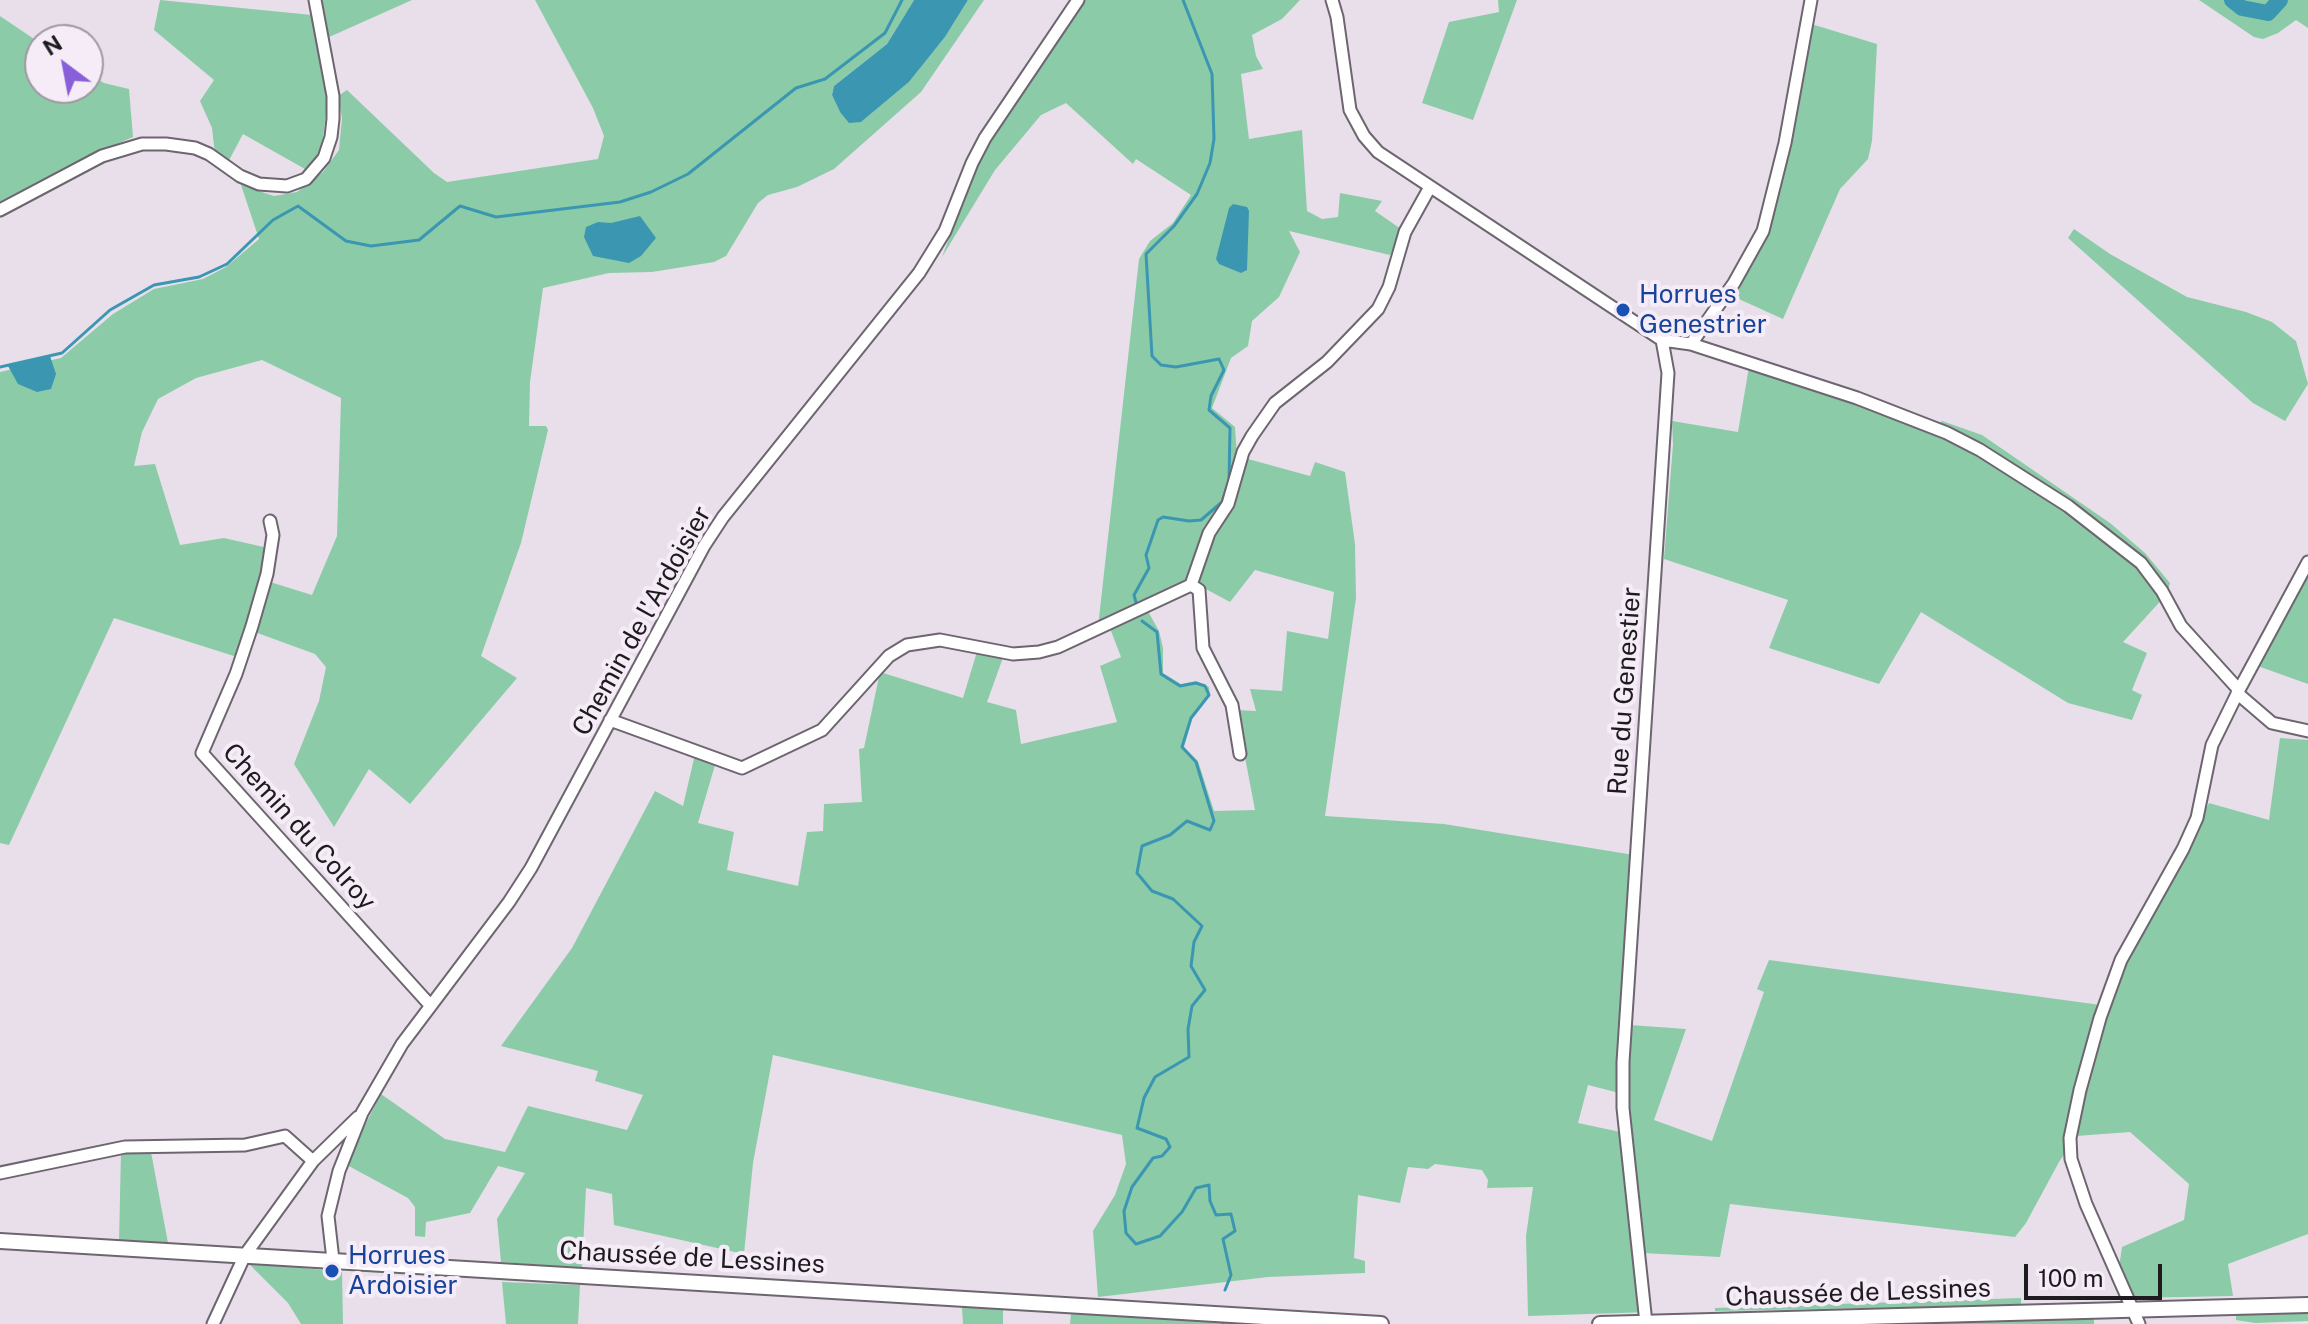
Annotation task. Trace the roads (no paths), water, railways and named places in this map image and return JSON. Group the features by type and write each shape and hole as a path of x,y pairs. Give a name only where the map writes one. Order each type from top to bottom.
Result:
{"main road":[{"name":"Chaussée de Lessines","path":"0,1241 1381,1324"},
{"name":"Chaussée de Lessines","path":"1600,1324 2308,1305"}],"street":[{"path":"0,210 102,156 142,144 195,148 259,184 287,186 306,179 324,158 333,119 333,96 315,0"},
{"name":"Chemin de l'Ardoisier","path":"333,1260 328,1216 339,1171 362,1113 402,1044 531,868 687,575 723,517 900,299 934,251 985,138 1078,0"},
{"path":"1332,0 1348,98 1355,121 1378,152 1662,340 1691,344 1905,416 1964,441 2028,479 2106,533 2141,563 2162,591 2181,626 2257,713 2272,723 2308,731"},
{"path":"1691,344 1734,283 1763,231 1785,143 1811,0"},
{"path":"610,720 742,768 830,724 889,656 907,645 940,640 1013,654 1039,652 1058,647 1191,585 1209,533 1228,504 1243,452 1252,436 1275,403 1327,362 1378,309 1389,287 1405,232 1430,187"},
{"name":"Rue du Genestier","path":"1646,1323 1623,1108 1623,1062 1668,373 1662,340"},
{"name":"Chemin du Colroy","path":"270,521 273,535 267,574 236,674 202,753 430,1005"},
{"path":"2139,1324 2086,1204 2071,1159 2070,1138 2100,1018 2112,983 2133,937 2192,833 2212,745 2308,562"},
{"path":"1191,585 1199,590 1203,648 1232,705 1240,754"},
{"name":"Chemin de l'Ardoisier","path":"213,1324 245,1255 313,1161 362,1113"},
{"path":"0,1173 125,1147 245,1145 285,1136 313,1161"}],"water":[{"path":"914,0 968,0 945,37 909,82 861,122 849,123 832,95 834,86 887,44"},
{"path":"1233,204 1247,207 1249,211 1247,270 1241,273 1219,264 1216,259 1229,208"},
{"path":"640,216 656,238 641,256 629,263 593,256 584,237 586,227 598,222 611,223"},
{"path":"50,356 56,374 51,389 37,392 18,384 8,366"}],"waterway":[{"path":"0,367 62,353 110,310 154,285 199,277 227,264 273,220 298,206 346,241 371,246 419,240 460,206 496,217 620,202 651,192 688,174 796,88 825,79 885,33 902,0"},
{"path":"1137,606 1134,595 1149,568 1146,555 1158,520 1163,517 1201,520 1222,502 1229,480 1230,428 1209,410 1211,396 1224,370 1219,359 1176,367 1161,365 1152,356 1146,254 1174,226 1197,194 1210,163 1214,139 1212,74 1183,0"},
{"path":"2232,0 2242,8 2268,13 2280,0"},
{"path":"1142,621 1157,632 1161,674 1180,686 1196,683 1205,686 1209,695 1191,718 1182,747 1196,762 1214,821 1210,830 1187,821 1170,835 1142,846 1137,873 1152,891 1173,899 1202,926 1194,942 1191,966 1205,990 1192,1006 1188,1029 1189,1057 1155,1077 1144,1098 1137,1128 1166,1139 1170,1147 1162,1156 1153,1158 1132,1187 1124,1211 1126,1233 1136,1244 1160,1236 1182,1212 1196,1188 1209,1185 1210,1201 1216,1215 1231,1214 1235,1231 1223,1239 1231,1275 1225,1290"}],"place":[{"name":"Horrues Genestrier","path":"1623,310"},
{"name":"Horrues Ardoisier","path":"332,1271"}]}
